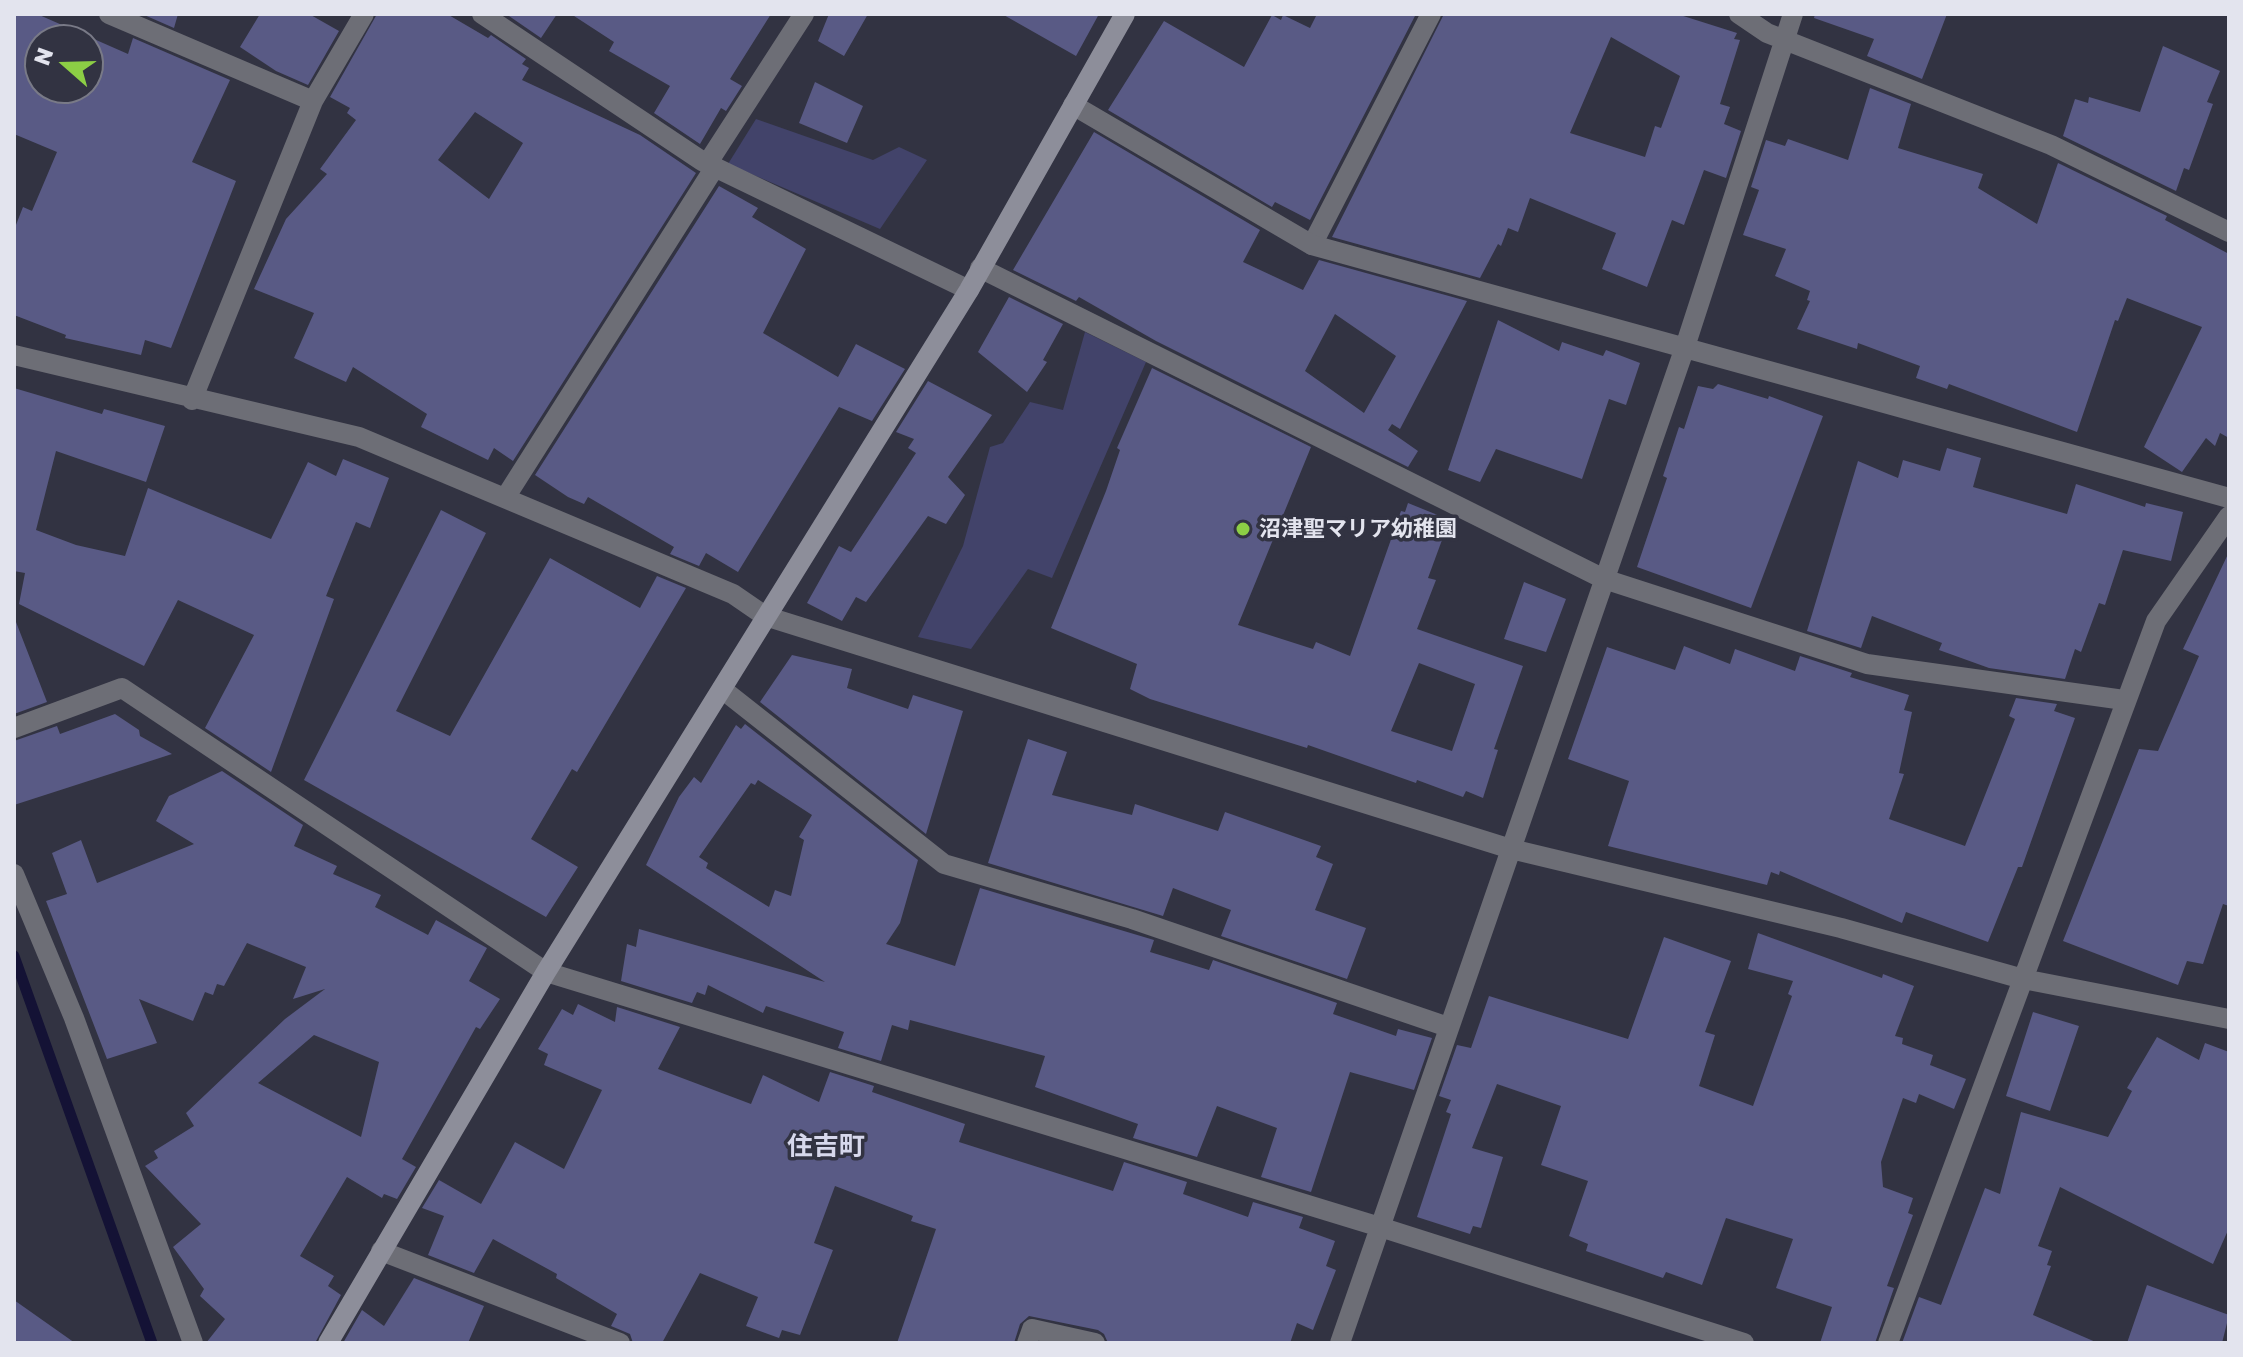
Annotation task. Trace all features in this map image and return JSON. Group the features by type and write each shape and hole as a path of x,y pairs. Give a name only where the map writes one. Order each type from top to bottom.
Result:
{"street":[{"path":"109,14 313,101"},
{"path":"192,400 313,101 364,14"},
{"path":"482,14 711,165 969,290"},
{"path":"505,498 804,14"},
{"path":"328,1343 546,972 969,290 1125,14"},
{"path":"1312,245 1431,14"},
{"path":"1739,14 1767,33 2051,145 2229,232"},
{"path":"1340,1343 1684,350 1793,14"},
{"path":"1073,105 1312,245 2229,498"},
{"path":"980,268 1604,579 1867,664 2124,700"},
{"path":"14,355 192,400 359,437 733,594 765,616 1511,849 1841,928 2023,979 2229,1019"},
{"path":"1888,1343 2124,700 2156,621 2229,516"},
{"path":"14,728 122,688 546,972 1380,1227 1744,1343"},
{"path":"722,689 944,864 1132,919 1448,1027"},
{"path":"14,874 74,1018 193,1343"},
{"path":"381,1251 620,1343"},
{"path":"1027,1343 1032,1329 1095,1343"}],"shaded area":[{"path":"756,119 873,160 899,147 927,160 880,229 728,164"},
{"path":"1085,332 1146,362 1052,578 1028,569 971,649 918,637 963,546 990,447 1003,443 1030,402 1063,410"}],"building":[{"path":"14,14 37,14 60,24 24,24 24,104 104,104 104,43 128,54 133,38 230,80 192,162 236,181 171,348 145,340 141,355 65,338 66,335 14,315 14,230 23,207 32,211 57,152 14,134"},
{"path":"142,14 178,14 174,28"},
{"path":"260,14 309,14 339,31 308,85 276,71 240,47"},
{"path":"377,14 447,14 488,38 491,35 526,59 522,64 529,68 522,80 640,135 696,173 513,461 494,448 488,460 421,427 427,414 353,367 346,382 294,358 314,313 254,289 286,219 327,174 320,169 356,120 347,113 350,108 330,97","holes":["475,112 523,143 489,199 438,160"]},
{"path":"557,14 541,38 509,16"},
{"path":"571,14 771,14 730,79 742,86 726,111 721,108 700,144 654,113 670,86 609,51 614,42"},
{"path":"829,14 868,14 844,56 818,41"},
{"path":"1002,14 1099,14 1076,56"},
{"path":"1317,14 1416,14 1310,220 1275,202 1272,207 1108,110 1164,21 1244,67 1272,15 1281,20 1283,15 1310,28"},
{"path":"1444,14 1677,14 1737,33 1734,39 1740,40 1720,104 1730,107 1724,124 1741,131 1726,178 1704,170 1684,225 1672,220 1647,287 1602,269 1616,233 1530,198 1518,232 1508,228 1501,246 1498,244 1480,278 1332,237","holes":["1611,37 1680,76 1661,128 1655,126 1645,157 1570,133"]},
{"path":"1815,14 1947,14 1922,79 1867,56 1874,39 1814,18"},
{"path":"2163,46 2220,71 2207,102 2213,104 2189,170 2184,168 2176,191 2063,136 2075,99 2088,103 2089,97 2140,112"},
{"path":"815,82 863,106 847,143 799,123"},
{"path":"1870,88 1911,104 1898,148 1983,174 1978,188 2037,224 2058,163 2167,216 2165,220 2229,254 2229,438 2220,433 2215,446 2206,438 2182,472 2144,447 2202,327 2127,298 2118,321 2115,320 2077,432 1949,384 1947,389 1916,378 1920,366 1858,343 1857,349 1797,329 1810,301 1807,300 1810,291 1775,276 1786,249 1743,235 1759,190 1751,187 1766,140 1785,146 1788,139 1848,160"},
{"path":"1094,132 1260,230 1243,262 1303,290 1319,260 1467,301 1400,429 1392,424 1388,430 1418,451 1408,467 1156,341 1079,297 1076,301 1013,270","holes":["1335,314 1396,356 1364,413 1305,371"]},
{"path":"719,186 758,208 752,217 806,249 763,333 838,377 856,344 905,369 872,421 839,407 738,572 706,553 699,566 670,554 674,547 588,497 584,504 535,475"},
{"path":"1009,297 1063,324 1043,360 1047,362 1027,392 978,352"},
{"path":"1498,320 1559,351 1562,342 1603,356 1606,350 1640,363 1626,405 1609,399 1582,479 1496,449 1480,482 1448,470"},
{"path":"1152,368 1311,447 1238,625 1313,649 1316,642 1350,656 1401,511 1405,512 1408,503 1445,518 1437,538 1442,540 1428,578 1436,580 1417,629 1523,666 1494,749 1498,750 1483,798 1466,791 1463,797 1308,745 1307,748 1150,699 1130,689 1137,664 1051,628 1106,491 1120,450 1117,448","holes":["1419,663 1475,684 1452,751 1391,731"]},
{"path":"928,381 992,415 948,477 965,495 946,524 928,516 866,602 856,597 842,621 807,603 839,546 851,552 916,453 908,448 914,439 896,432"},
{"path":"1718,384 1768,399 1769,396 1823,416 1751,608 1637,567 1667,478 1663,476 1679,427 1684,429 1698,386 1713,389"},
{"path":"14,388 102,414 104,409 165,426 146,482 56,451 36,530 76,545 125,556 148,488 271,539 308,462 336,476 343,459 389,478 370,528 356,522 326,596 334,599 271,772 205,728 254,635 178,600 144,666 19,604 25,573 14,571"},
{"path":"1947,448 1981,458 1973,487 2067,514 2076,484 2145,507 2146,503 2183,512 2171,561 2123,550 2105,605 2099,603 2081,652 2075,649 2065,679 1989,668 1939,650 1942,643 1872,616 1861,648 1807,631 1858,461 1898,478 1903,460 1940,471"},
{"path":"441,510 486,533 396,711 450,736 550,558 640,608 657,576 686,588 577,772 572,769 531,839 578,867 546,917 304,780"},
{"path":"2229,552 2229,906 2223,904 2203,964 2187,961 2178,985 2063,941 2139,749 2158,751 2199,656 2183,649"},
{"path":"1524,582 1566,599 1546,652 1504,639"},
{"path":"14,623 47,702 14,714"},
{"path":"1684,646 1730,664 1735,649 1795,671 1800,656 1852,673 1850,677 1909,695 1904,710 1912,712 1899,773 1904,774 1889,819 1965,846 2015,719 2009,716 2016,698 2057,704 2054,711 2075,718 2022,867 2018,867 1988,942 1906,912 1902,923 1780,871 1779,875 1771,872 1767,885 1608,846 1629,781 1568,759 1607,647 1675,670"},
{"path":"792,655 852,669 847,688 908,709 913,695 963,711 926,834 760,702"},
{"path":"115,714 139,730 140,736 172,754 14,805 14,741 57,726 60,734"},
{"path":"745,724 918,860 900,923 886,944 955,966 980,888 1154,940 1150,952 1209,970 1213,960 1337,1003 1333,1014 1396,1036 1398,1029 1432,1038 1414,1090 1350,1072 1311,1192 1261,1177 1277,1128 1217,1106 1197,1157 1133,1138 1138,1124 1035,1087 1045,1056 910,1020 908,1030 892,1025 881,1061 838,1048 844,1032 766,1006 763,1013 708,985 705,995 697,992 692,1003 621,981 627,944 636,947 639,929 825,982 646,865 679,797 694,777 701,783 736,725 741,729","holes":["758,780 812,815 799,837 804,840 791,896 775,890 769,907 706,868 708,863 699,857 751,783 755,785"]},
{"path":"1028,739 1067,752 1052,795 1132,815 1135,804 1218,831 1225,812 1321,846 1316,857 1333,864 1315,910 1366,928 1347,979 1221,936 1231,910 1173,888 1163,916 988,863"},
{"path":"222,771 303,825 294,846 337,866 333,874 381,895 375,907 428,935 436,920 487,948 469,981 500,999 480,1029 476,1027 402,1159 416,1167 397,1199 384,1194 382,1198 347,1177 300,1256 334,1276 328,1286 341,1295 315,1343 206,1343 225,1319 200,1296 204,1289 173,1247 201,1224 145,1166 158,1158 154,1151 194,1126 186,1113 285,1019 325,989 293,999 306,967 247,943 224,986 217,984 213,995 205,992 193,1021 139,999 157,1043 107,1059 46,901 67,894 52,853 81,840 97,883 194,844 156,821 169,796","holes":["314,1035 379,1062 361,1137 258,1083"]},
{"path":"1758,933 1882,978 1883,974 1914,986 1895,1036 1903,1038 1902,1044 1933,1055 1930,1065 1966,1079 1954,1109 1919,1094 1916,1103 1903,1098 1881,1162 1883,1187 1913,1198 1908,1213 1913,1215 1887,1286 1894,1288 1875,1343 1820,1343 1832,1307 1776,1288 1793,1239 1726,1218 1702,1285 1666,1272 1663,1278 1586,1251 1588,1244 1569,1236 1588,1181 1541,1165 1561,1106 1497,1084 1472,1148 1503,1157 1481,1228 1473,1226 1470,1234 1417,1217 1451,1114 1446,1112 1451,1100 1439,1096 1457,1045 1471,1048 1489,996 1628,1039 1664,937 1731,961 1705,1032 1715,1035 1699,1086 1753,1106 1792,996 1788,994 1793,981 1748,969"},
{"path":"578,1004 615,1022 617,1007 680,1027 658,1069 751,1104 763,1075 819,1102 830,1072 874,1086 872,1092 965,1124 959,1142 1113,1191 1124,1162 1187,1182 1183,1194 1248,1217 1253,1202 1303,1217 1299,1228 1335,1241 1326,1266 1336,1270 1313,1330 1297,1323 1290,1343 1108,1343 1098,1330 1029,1316 1020,1324 1014,1343 897,1343 936,1229 911,1221 913,1216 835,1186 814,1243 833,1250 800,1335 782,1330 779,1338 746,1326 758,1297 700,1273 662,1343 633,1343 630,1334 611,1326 617,1314 556,1278 557,1274 493,1239 474,1273 428,1255 444,1216 422,1208 439,1180 481,1204 515,1142 564,1169 602,1090 544,1065 548,1054 538,1049 562,1009 573,1015"},
{"path":"2033,1012 2079,1026 2050,1111 2006,1096"},
{"path":"2157,1037 2199,1060 2205,1043 2229,1052 2229,1228 2213,1264 2060,1187 2038,1246 2052,1251 2047,1265 2051,1266 2033,1315 2098,1343 1902,1343 1919,1297 1941,1305 1985,1188 2000,1194 2021,1112 2108,1137 2132,1091 2127,1088"},
{"path":"414,1278 484,1306 468,1343 343,1343 362,1310 384,1326"},
{"path":"2147,1285 2229,1315 2222,1343 2127,1343"},
{"path":"14,1300 75,1343 14,1343"}],"waterway":[{"path":"14,956 152,1343"}],"place":[{"name":"沼津聖マリア幼稚園","path":"1243,529"}],"district":[{"name":"住吉町","path":"826,1147"}]}
